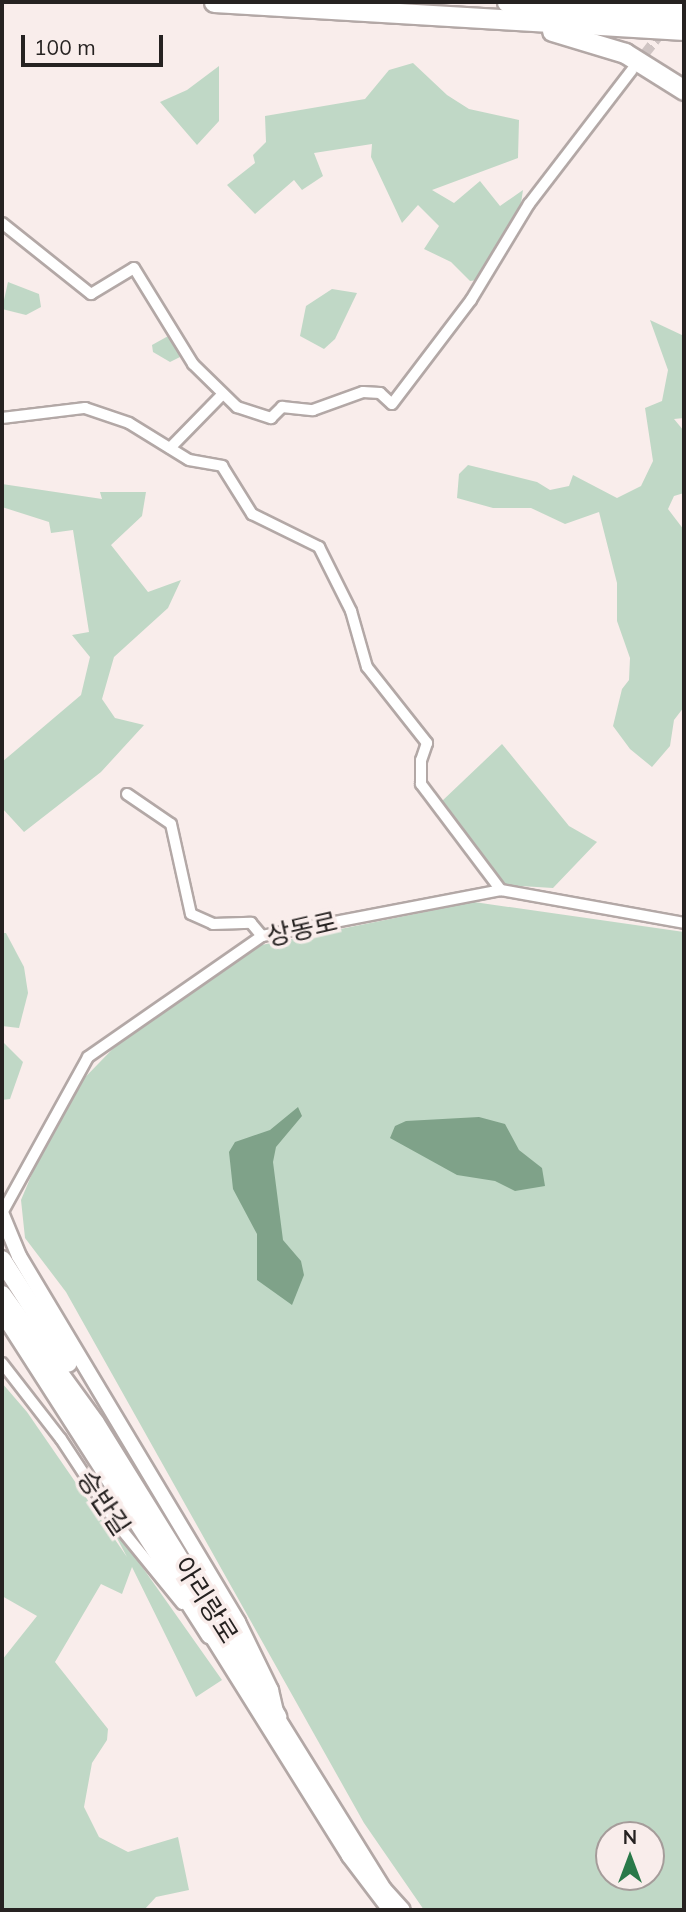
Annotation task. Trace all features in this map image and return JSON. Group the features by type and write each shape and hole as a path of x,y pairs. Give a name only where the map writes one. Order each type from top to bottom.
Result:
{"highway":[{"path":"214,2 507,11 684,13"},
{"path":"507,11 684,30"},
{"path":"507,11 625,53 684,90"},
{"path":"2,1260 80,1381 95,1423"},
{"name":"아리랑로","path":"2,1295 95,1423 277,1717"},
{"name":"아리랑로","path":"2,1310 9,1325 211,1635"}],"main road":[{"path":"2,1214 19,1256 238,1622 271,1690 277,1717"},
{"name":"아리랑로","path":"211,1635 349,1856 391,1910"},
{"name":"아리랑로","path":"277,1717 384,1889 402,1910"}],"street":[{"path":"2,223 90,294 134,268 193,364 221,396 255,415 271,418 282,407 313,410 363,392 380,393 392,404 471,300 529,204 632,70"},
{"path":"170,448 221,396"},
{"path":"2,418 85,408 129,423 189,460 222,466 252,514 319,547 351,611 367,667 427,743 421,760 421,784 500,890"},
{"path":"127,794 171,824 191,914 214,924 251,923 262,936"},
{"name":"상동로","path":"2,1214 88,1057 262,936 500,890 684,923"},
{"name":"승반길","path":"2,1363 203,1637 211,1635"}],"shaded area":[{"path":"413,63 447,95 469,109 519,120 518,158 432,190 454,203 480,181 500,206 523,190 520,210 478,280 470,281 451,262 424,249 439,226 418,205 402,223 371,157 372,144 314,153 323,176 302,190 294,180 255,214 227,185 255,163 253,155 266,142 265,116 365,99 389,70"},
{"path":"219,66 219,121 197,145 160,102 187,90"},
{"path":"8,282 39,294 41,307 26,315 2,309"},
{"path":"332,289 357,293 335,339 324,349 300,336 306,306"},
{"path":"650,320 684,336 684,418 674,419 684,431 684,493 674,496 668,509 684,530 684,707 674,720 670,746 652,767 630,749 613,726 622,689 629,680 630,658 617,621 617,583 599,512 565,524 531,508 493,508 457,498 459,474 468,465 537,482 550,490 569,486 573,475 617,498 641,486 653,461 645,408 662,401 668,370"},
{"path":"170,335 180,357 170,362 153,352 152,345"},
{"path":"2,484 102,499 100,492 146,492 142,516 111,545 148,592 181,580 168,608 114,657 102,699 115,718 144,725 101,772 24,832 2,808 2,762 81,695 90,657 72,635 89,632 73,530 51,533 49,522 2,507"},
{"path":"502,744 569,826 597,842 553,888 506,885 441,802"},
{"path":"474,902 684,932 684,1910 424,1910 364,1823 66,1292 25,1238 21,1200 63,1100 133,1028 251,947"},
{"path":"2,933 6,933 24,967 28,993 19,1028 2,1026"},
{"path":"2,1041 23,1062 10,1099 2,1100"},
{"path":"298,1107 302,1116 276,1147 273,1162 283,1240 301,1261 304,1275 292,1305 257,1280 257,1234 233,1189 229,1152 235,1142 270,1130"},
{"path":"479,1117 505,1124 519,1150 542,1168 545,1186 515,1191 495,1181 457,1175 390,1138 395,1126 406,1121"},
{"path":"2,1383 27,1412 127,1557 102,1510 222,1680 196,1697 132,1567 122,1594 101,1584 55,1662 108,1729 107,1740 92,1763 84,1807 99,1837 128,1852 178,1837 189,1890 156,1897 144,1910 2,1910 2,1660 37,1616 2,1596"}],"tunnel":[{"path":"636,65 665,28"}]}
